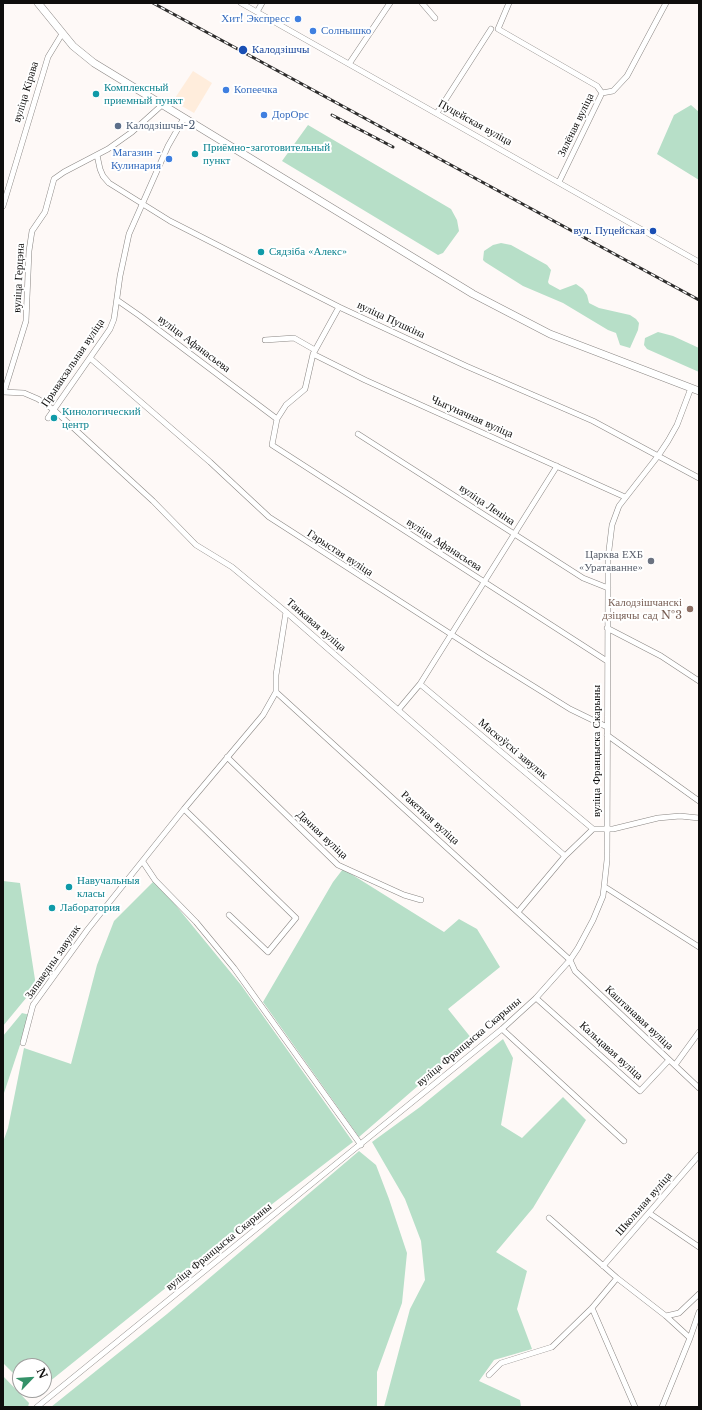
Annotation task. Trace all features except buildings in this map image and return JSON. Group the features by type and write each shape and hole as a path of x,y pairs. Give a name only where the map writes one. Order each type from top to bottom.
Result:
{"street":[{"path":"38,3 62,34 94,63 473,294 550,334 699,391"},
{"name":"Пуцейская вуліца","path":"242,3 699,262"},
{"path":"257,12 262,3"},
{"path":"349,64 390,3"},
{"path":"422,3 435,18"},
{"path":"509,3 498,29 597,86 602,93"},
{"name":"Зялёная вуліца","path":"559,182 602,93 613,91 627,76 666,3"},
{"path":"437,113 491,29"},
{"name":"вуліца Кірава","path":"3,206 48,57 62,34"},
{"name":"вуліца Герцэна","path":"3,392 26,321 29,251 32,231 45,212 54,179 64,172 97,155 132,132 162,105"},
{"name":"Прывакзальная вуліца","path":"48,418 110,329 114,318 129,234 168,146 184,118"},
{"name":"вуліца Пушкіна","path":"97,155 103,176 109,183 170,221 340,307 466,366 594,421 699,478"},
{"name":"вуліца Афанасьева","path":"117,300 276,419 272,445 607,661"},
{"path":"276,419 286,405 305,389 314,352 340,307"},
{"name":"Чыгуначная вуліца","path":"265,340 294,338 314,352 365,380 624,497"},
{"name":"Гарыстая вуліца","path":"90,358 210,462 269,517 374,587 453,634 570,709 607,727"},
{"name":"вуліца Францыска Скарыны","path":"37,1407 502,1029 536,998 570,960 593,920 605,887 608,829 608,558 612,524 624,497 658,456 677,425 691,388"},
{"name":"Танкавая вуліца","path":"3,392 24,393 38,399 54,410 153,500 196,545 232,567 286,612 565,856"},
{"name":"вуліца Леніна","path":"358,434 583,578 608,588"},
{"path":"399,710 420,684 453,634 513,534 557,466"},
{"path":"286,612 276,675 276,692 263,716 184,809 143,862 155,880 196,922 234,968 361,1145"},
{"path":"607,628 661,656 699,681"},
{"name":"Маскоўскі завулак","path":"420,684 593,829"},
{"name":"Ракетная вуліца","path":"276,692 570,960"},
{"path":"607,735 699,801"},
{"name":"Дачная вуліца","path":"227,757 338,865 404,895 421,900"},
{"path":"184,809 296,918 268,952 229,915"},
{"path":"518,912 565,856 593,829 608,829 658,818 699,818"},
{"name":"Запаведны завулак","path":"23,1043 33,1005 88,929 143,862"},
{"path":"605,887 699,947"},
{"name":"Каштанавая вуліца","path":"570,960 575,971 699,1088"},
{"name":"Кальцавая вуліца","path":"536,998 640,1091 669,1060"},
{"path":"502,1029 624,1141"},
{"path":"675,1065 699,1032"},
{"name":"Школьная вуліца","path":"603,1266 699,1154"},
{"path":"649,1213 699,1247"},
{"path":"550,1218 603,1266 666,1316 690,1338"},
{"path":"489,1375 501,1363 552,1347 592,1308 617,1278"},
{"path":"666,1316 679,1313 699,1294"},
{"path":"592,1308 635,1407"},
{"path":"662,1407 699,1312"}],"shaded area":[{"path":"193,71 212,83 194,113 173,101"}],"green space":[{"path":"691,105 699,112 699,180 657,154 674,115"},
{"path":"308,125 451,209 457,220 459,231 443,253 438,255 282,161"},
{"path":"501,243 511,245 547,265 551,270 548,282 549,284 560,290 576,284 583,289 587,295 589,303 599,308 630,315 636,319 639,323 638,330 630,348 620,345 616,333 608,330 563,303 523,286 485,262 483,260 484,251 493,245"},
{"path":"658,332 673,336 699,348 699,372 647,349 644,345 645,338"},
{"path":"343,869 444,932 459,919 477,929 500,967 448,1009 472,1039 359,1137 263,1002 333,882"},
{"path":"155,880 241,985 353,1142 224,1241 52,1380 52,1358 12,1358 12,1372 3,1363 3,1142 8,1128 24,1048 71,1064 97,965 114,921"},
{"path":"3,881 20,883 36,986 3,1026"},
{"path":"22,1013 30,1015 3,1096 3,1036"},
{"path":"503,1039 513,1058 501,1125 522,1138 563,1097 586,1120 533,1208 496,1252 527,1271 517,1309 532,1349 494,1360 479,1381 520,1400 521,1407 384,1407 410,1309 425,1280 421,1241 405,1199 372,1142 420,1107"},
{"path":"359,1151 376,1165 407,1253 402,1303 377,1372 377,1407 51,1407 167,1314"},
{"path":"3,1376 12,1385 12,1398 24,1398 29,1403 28,1407 3,1407"}],"railway":[{"path":"153,3 699,300"},
{"path":"332,115 393,147"}],"place":[{"name":"Хит! Экспресс","path":"298,19"},
{"name":"Солнышко","path":"313,31"},
{"name":"Калодзішчы","path":"243,50"},
{"name":"Копеечка","path":"226,90"},
{"name":"Комплексный приемный пункт","path":"96,94"},
{"name":"ДорОрс","path":"264,115"},
{"name":"Калодзішчы-2","path":"118,126"},
{"name":"Приёмно-заготовительный пункт","path":"195,154"},
{"name":"Магазин - Кулинария","path":"169,159"},
{"name":"вул. Пуцейская","path":"653,231"},
{"name":"Сядзіба «Алекс»","path":"261,252"},
{"name":"Кинологический центр","path":"54,418"},
{"name":"Царква ЕХБ «Уратаванне»","path":"651,561"},
{"name":"Калодзішчанскі дзіцячы сад №3","path":"690,609"},
{"name":"Навучальныя класы","path":"69,887"},
{"name":"Лаборатория","path":"52,908"}]}
